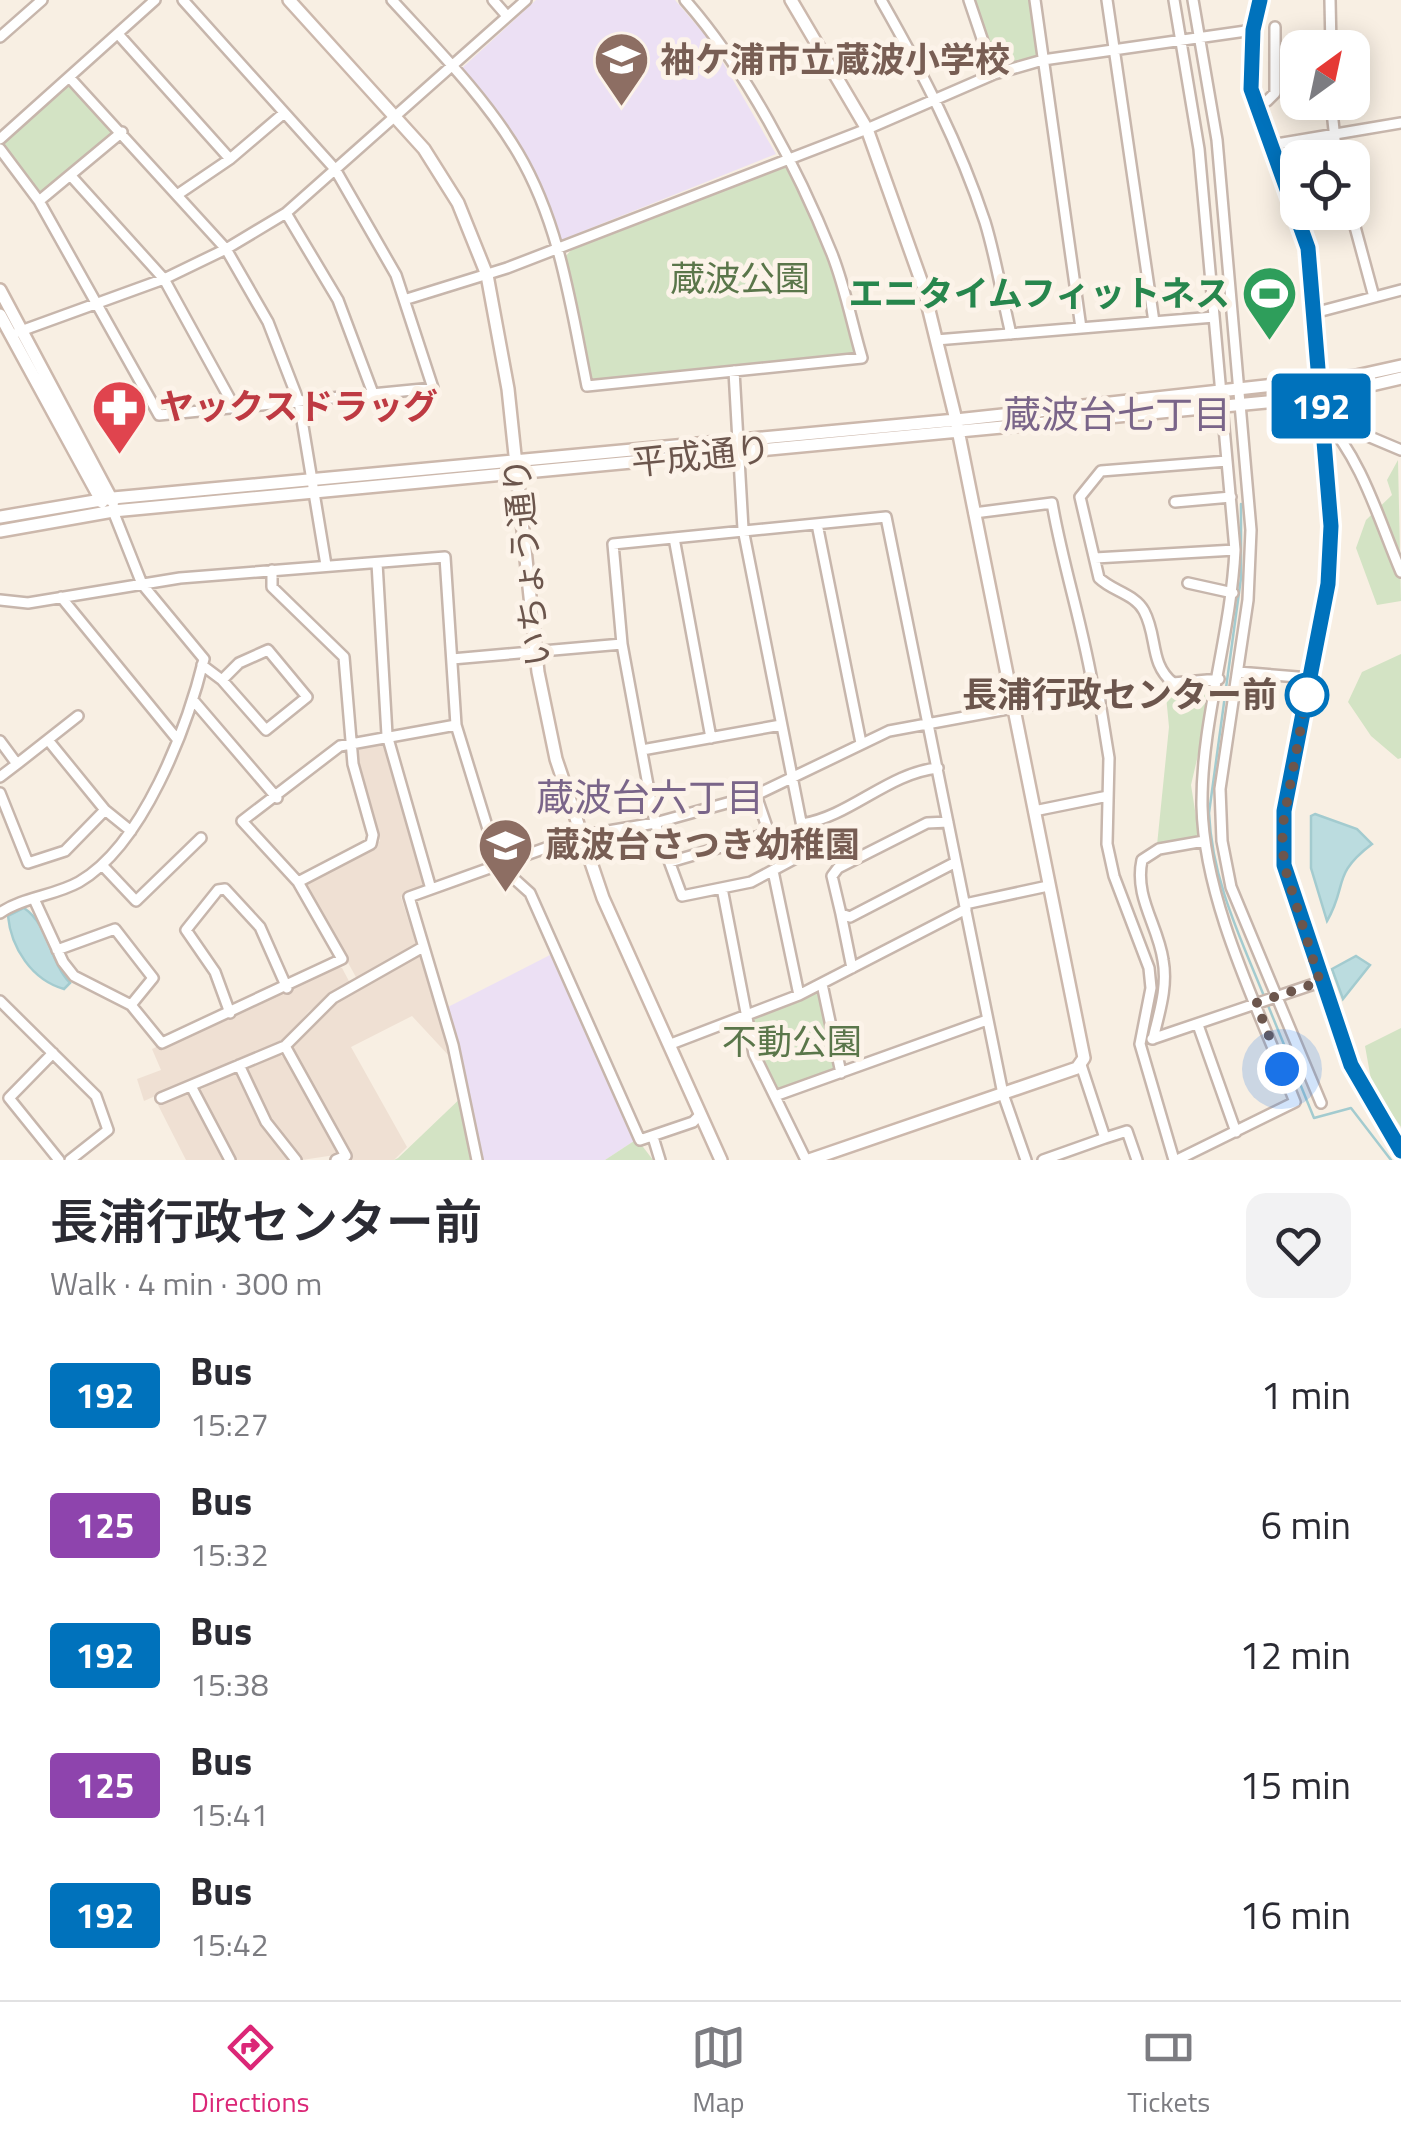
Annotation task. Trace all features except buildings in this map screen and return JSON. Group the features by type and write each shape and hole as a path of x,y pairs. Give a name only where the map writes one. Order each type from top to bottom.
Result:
{"street":[{"path":"0,37 42,0"},
{"path":"0,139 155,0"},
{"path":"0,149 39,201 159,415 433,388 406,299 335,169 183,0"},
{"name":"いちょう通り","path":"289,0 394,116 446,181 487,275 508,389 536,652 556,758 579,836 603,898 721,1160"},
{"path":"392,0 452,66 518,154 559,248 588,386 862,358 832,255 786,160 718,38 685,0"},
{"path":"492,0 508,16"},
{"path":"11,335 164,278 226,249 286,214 526,0"},
{"path":"791,0 867,130 905,228 936,340 957,426 1084,1058 1081,1065 1105,1138"},
{"path":"881,0 937,98 986,226 1010,334"},
{"path":"969,0 994,74"},
{"path":"1035,0 1081,328"},
{"path":"1108,0 1154,322"},
{"path":"1174,0 1199,148 1235,550 1233,593 1203,785 1204,841 1215,889 1266,1000 1321,1103"},
{"path":"477,1160 453,1045 409,897 579,836 655,823 756,795 861,743 928,722 1094,693 1099,696 1109,758 1106,844 1149,968 1151,988 1140,1044 1176,1160 1295,1102 1222,841 1220,789 1251,565 1242,395 1218,140 1193,0"},
{"path":"1260,0 1252,47 1254,103 1305,236 1331,557 1282,829 1284,865 1320,982 1361,1086 1401,1151"},
{"path":"1330,0 1331,30"},
{"path":"1254,103 1267,101 1275,93 1276,27"},
{"path":"406,299 559,248 867,130 994,74 1044,60 1253,30"},
{"path":"118,34 230,159"},
{"path":"1252,47 1275,50"},
{"path":"69,77 226,249 268,322 299,402 326,565"},
{"path":"177,195 230,159 284,113"},
{"path":"1331,120 1332,140"},
{"path":"1270,145 1401,123"},
{"path":"39,201 122,132"},
{"path":"71,176 164,278 236,410"},
{"path":"286,214 338,300 374,396"},
{"path":"1356,230 1374,296"},
{"path":"0,290 24,330 108,503 142,584 204,659 194,700 131,831 102,865 68,888 0,913"},
{"path":"1314,313 1401,290"},
{"path":"0,316 108,503"},
{"path":"936,340 1214,317"},
{"name":"平成通り","path":"0,517 108,503 957,426 1242,395 1401,366"},
{"path":"734,371 742,529 802,824 805,856 722,888 682,896 655,823 622,644 613,544 742,529 886,517 1003,1094 1026,1160"},
{"name":"平成通り","path":"1242,395 1320,397 1401,378"},
{"path":"1322,416 1401,450"},
{"path":"1322,416 1340,436 1378,508 1401,572"},
{"path":"1219,678 1174,683 1159,671 1146,614 1130,596 1103,582 1080,497 1101,471 1227,461"},
{"path":"1175,502 1231,497"},
{"name":"平成通り","path":"0,531 108,503"},
{"path":"974,513 1052,503 1094,693"},
{"path":"817,524 861,743"},
{"path":"674,538 710,738"},
{"path":"1095,558 1235,550"},
{"path":"0,600 28,602 142,584 445,557 456,724 499,865 530,893 640,1140 700,1114"},
{"path":"377,563 388,735 431,888"},
{"path":"272,570 272,587 344,657 350,744 374,836 371,844 298,882"},
{"path":"1188,583 1233,593"},
{"path":"61,597 177,739"},
{"path":"452,660 622,644"},
{"path":"202,665 222,680 266,730 308,697 268,650 239,663 222,680"},
{"path":"1222,660 1239,668 1310,678"},
{"path":"194,700 276,798"},
{"path":"0,777 78,716"},
{"path":"34,899 57,950 74,976 131,1005 162,1043 287,988 342,959 298,882 242,822 334,750 388,735 456,724"},
{"path":"642,750 781,724"},
{"path":"0,740 17,764"},
{"path":"48,740 105,810 131,831"},
{"path":"802,824 824,820 919,770 938,768"},
{"path":"0,793 28,863 65,851 105,810"},
{"path":"670,862 769,833 756,795"},
{"path":"1034,811 1108,796"},
{"path":"852,968 832,876 838,868 927,823 948,822"},
{"path":"102,865 136,900 201,838"},
{"path":"1153,1039 1164,992 1164,966 1138,877 1142,860 1159,849 1204,841"},
{"path":"841,914 850,916 956,862"},
{"path":"773,871 799,995"},
{"path":"671,1044 799,995 965,906 1048,886"},
{"path":"722,888 754,1054 808,1160 1081,1065"},
{"path":"230,1013 215,972 186,930 218,890 224,889 260,927 287,988"},
{"path":"57,950 115,929 153,978 131,1005"},
{"path":"160,1098 285,1046 334,998 423,947"},
{"path":"1140,1044 1320,982"},
{"path":"822,984 840,1074"},
{"path":"0,1001 96,1096 108,1130 70,1160"},
{"path":"775,1096 988,1020"},
{"path":"1198,1025 1236,1132"},
{"path":"285,1046 346,1156 336,1160"},
{"path":"53,1053 9,1098 60,1160"},
{"path":"239,1065 266,1122 296,1160"},
{"path":"191,1086 230,1160"},
{"path":"1044,1160 1128,1131 1137,1160"},
{"path":"653,1137 660,1160"}],"shaded area":[{"name":"袖ケ浦市立蔵波小学校","path":"536,0 675,0 711,42 776,154 561,240 522,150 461,69"},
{"path":"363,744 386,744 425,883 424,889 401,897 417,947 357,979 303,881 380,841 365,804 357,752"},
{"path":"419,953 450,1057 412,1016 351,1047 407,1147 394,1160 346,1160 353,1155 293,1051 295,1042 339,997"},
{"path":"550,955 637,1139 605,1160 479,1160 444,1009"},
{"path":"334,966 342,968 350,983 309,1011 286,1038 144,1101 137,1079 161,1070 152,1049"},
{"path":"276,1053 284,1057 338,1145 335,1155 302,1160 263,1107 248,1071 252,1064"},
{"path":"233,1072 240,1076 262,1122 291,1160 235,1160 227,1151 200,1090"},
{"path":"185,1093 191,1097 225,1160 186,1160 158,1105"}],"green space":[{"path":"969,0 1035,0 1043,60 994,74"},
{"path":"69,77 122,132 39,201 0,149 0,139"},
{"name":"蔵波公園","path":"786,159 832,255 862,358 587,386 565,257 573,248"},
{"path":"1398,460 1401,601 1377,605 1356,548 1366,520 1392,495 1387,480"},
{"path":"1401,654 1398,759 1371,736 1348,702 1362,672"},
{"path":"1165,685 1214,686 1191,785 1199,836 1157,845 1169,727"},
{"name":"不動公園","path":"822,984 841,1073 775,1096 754,1054 747,1014"},
{"path":"1401,1028 1401,1127 1372,1085 1365,1046"},
{"path":"467,1092 471,1160 394,1160 398,1158"},
{"path":"637,1139 653,1160 605,1160"}],"water":[{"path":"1315,814 1357,829 1372,844 1345,872 1327,921 1311,868 1311,816"},
{"path":"24,908 39,924 70,983 64,989 42,978 19,951 8,916"},
{"path":"1356,956 1370,965 1343,999 1332,969"}],"waterway":[{"path":"1188,0 1194,36"},
{"path":"1196,44 1213,144"},
{"path":"1241,504 1241,578 1209,813 1221,884 1264,996"},
{"path":"1267,1003 1314,1118 1351,1108 1391,1160"}],"bus line":[{"name":"192","path":"1260,0 1253,30 1251,89 1308,248 1331,526 1328,584 1284,811 1284,865 1320,982 1351,1065 1401,1151"}],"place":[{"name":"袖ケ浦市立蔵波小学校","path":"621,109"},
{"name":"エニタイムフィットネス","path":"1269,343"},
{"name":"ヤックスドラッグ","path":"120,456"},
{"name":"長浦行政センター前","path":"1307,695"},
{"name":"蔵波台さつき幼稚園","path":"506,894"}],"district":[{"name":"蔵波台七丁目","path":"1117,415"},
{"name":"蔵波台六丁目","path":"650,798"}],"route":[{"path":"1282,1069 1256,1003 1320,982 1290,890 1282,829 1310,678 1307,695"}]}
